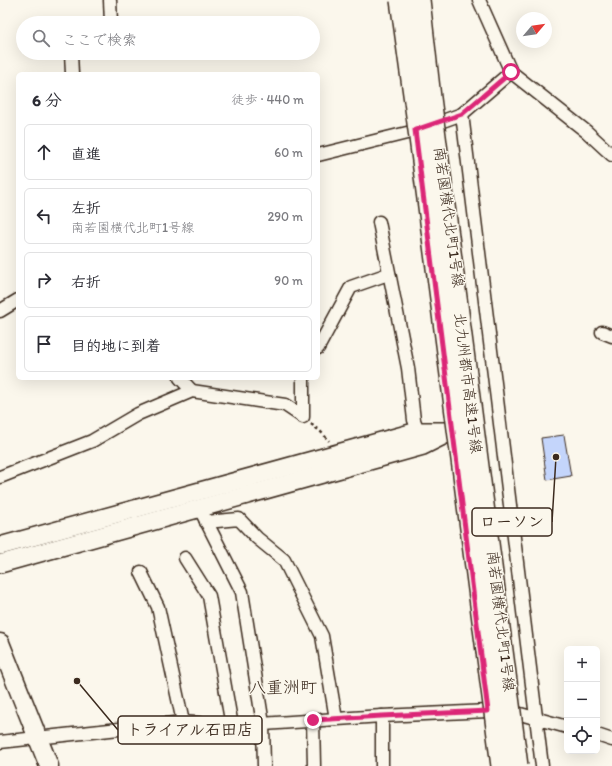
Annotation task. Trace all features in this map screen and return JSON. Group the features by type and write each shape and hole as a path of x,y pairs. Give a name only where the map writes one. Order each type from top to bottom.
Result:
{"highway":[{"name":"北九州都市高速1号線","path":"399,0 419,130 502,766"},
{"name":"北九州都市高速1号線","path":"418,0 517,766"}],"main road":[{"path":"0,642 49,766"}],"street":[{"path":"110,0 111,16"},
{"name":"南若園横代北町1号線","path":"399,0 496,766"},
{"name":"南若園横代北町1号線","path":"424,0 436,124 521,766"},
{"path":"478,0 511,72 587,132 612,155"},
{"path":"71,60 72,72"},
{"path":"320,154 415,130 462,114 511,72"},
{"path":"462,114 542,766"},
{"path":"379,222 388,274 408,368 414,420 418,431"},
{"path":"320,344 351,287 388,274"},
{"path":"0,311 16,301"},
{"path":"182,380 192,391"},
{"path":"303,380 303,417"},
{"path":"0,477 92,441 138,414 192,391 285,405 303,417"},
{"path":"0,564 203,516 423,446 453,431 476,425"},
{"path":"0,546 418,431 453,431"},
{"path":"203,516 239,519 258,538 284,560 322,636 336,719"},
{"path":"203,516 242,592 263,724 264,766"},
{"path":"185,558 209,596 232,726"},
{"path":"141,572 158,606 183,722"},
{"path":"0,742 183,722 232,726 313,720 488,711 513,712 564,726"},
{"path":"382,716 382,766"},
{"path":"313,720 314,766"},
{"path":"600,736 612,740"}],"path":[{"path":"303,417 321,432 338,453"}],"building":[{"path":"564,435 571,476 547,480 541,438"}],"place":[{"name":"ローソン","path":"556,457"},
{"name":"トライアル石田店","path":"77,681"}],"district":[{"name":"八重洲町","path":"283,687"}],"route":[{"path":"313,720 488,711 449,389 415,130 462,114 511,72"}]}
